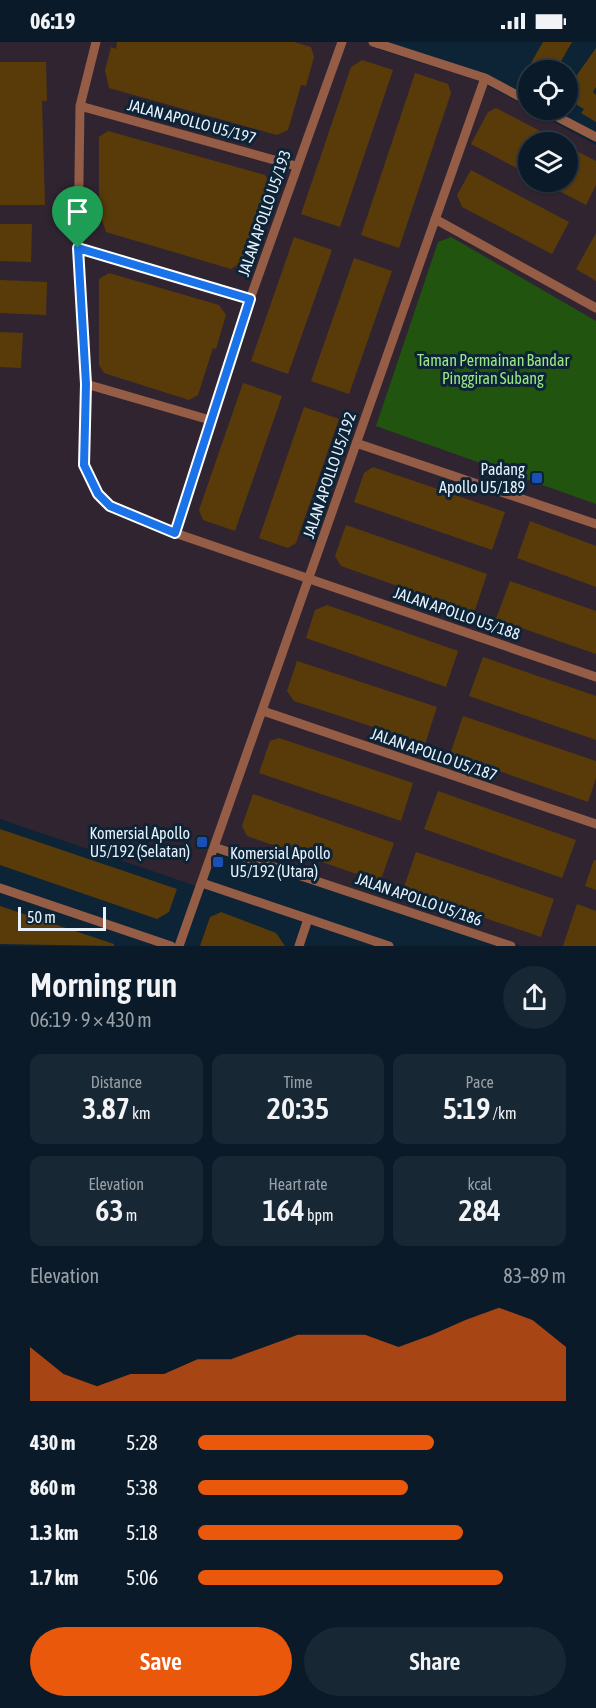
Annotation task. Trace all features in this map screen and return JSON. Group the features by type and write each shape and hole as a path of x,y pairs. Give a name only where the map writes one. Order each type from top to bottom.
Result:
{"street":[{"name":"JALAN APOLLO U5/188","path":"96,42 80,106 78,248 86,384 84,465 98,494 110,506 175,533 596,677"},
{"name":"JALAN APOLLO U5/193","path":"175,533 250,299 342,42"},
{"path":"373,42 485,78 518,96"},
{"name":"JALAN APOLLO U5/192","path":"179,946 485,78"},
{"name":"JALAN APOLLO U5/197","path":"80,106 296,166"},
{"path":"563,120 596,137"},
{"path":"435,219 596,308"},
{"path":"78,248 250,299"},
{"path":"86,384 210,420"},
{"path":"356,443 596,524"},
{"name":"JALAN APOLLO U5/187","path":"263,711 596,824"},
{"name":"JALAN APOLLO U5/186","path":"214,847 511,946"},
{"path":"201,883 389,946"},
{"path":"0,888 171,946"},
{"path":"299,946 308,919"}],"shaded area":[{"path":"0,42 379,42 378,49 479,81 518,102 518,120 550,120 572,132 518,132 518,192 578,192 578,135 596,145 596,946 522,946 212,841 196,886 0,819"}],"green space":[{"name":"Taman Permainan Bandar Pinggiran Subang","path":"451,237 596,321 596,504 376,426 438,242"}],"building":[{"path":"117,42 294,42 311,47 314,57 306,86 301,85 288,130 277,135 109,88 105,70 111,47 116,49"},
{"path":"543,42 572,42 562,60 533,60"},
{"path":"596,48 596,87 593,92 596,95 596,122 581,113 584,109 578,105 578,73"},
{"path":"362,60 393,70 340,227 301,214 351,67"},
{"path":"0,62 46,62 47,101 42,101 45,205 0,205"},
{"path":"415,73 448,84 451,93 399,248 361,235"},
{"path":"496,108 542,132 518,132 518,169 471,144 488,112"},
{"path":"108,131 265,175 270,184 260,218 256,217 242,262 231,269 106,232 99,211 99,137"},
{"path":"578,152 596,161 596,185 586,205 561,192 578,192"},
{"path":"471,170 569,222 552,254 462,207 457,195"},
{"path":"0,224 32,224 31,262 0,261"},
{"path":"596,233 596,281 576,269"},
{"path":"294,237 332,250 288,374 251,361"},
{"path":"354,258 392,271 349,394 311,381"},
{"path":"109,273 219,305 226,315 198,395 189,400 104,373 99,365 99,279"},
{"path":"0,280 47,282 46,315 0,313"},
{"path":"0,332 23,333 21,368 0,367"},
{"path":"243,383 282,396 235,531 203,520 199,510"},
{"path":"304,407 339,419 296,543 288,548 259,538"},
{"path":"373,467 505,512 492,550 354,502 364,473"},
{"path":"530,521 596,546 596,587 517,558"},
{"path":"346,525 487,574 474,613 341,566 335,556"},
{"path":"510,581 596,611 596,654 496,619"},
{"path":"327,605 458,651 446,687 306,638 315,610"},
{"path":"483,657 596,696 596,740 469,696"},
{"path":"297,661 437,707 425,744 294,701 287,691"},
{"path":"463,716 596,761 596,778 588,802 450,754"},
{"path":"279,738 413,783 401,821 259,773 270,741"},
{"path":"438,791 576,840 562,878 424,829"},
{"path":"253,794 394,843 380,882 247,836 242,826"},
{"path":"0,829 177,889 169,912 157,919 0,865"},
{"path":"416,852 554,899 541,937 403,890"},
{"path":"594,860 596,860 596,890 585,886"},
{"path":"577,904 596,911 596,946 563,946"},
{"path":"0,906 114,944 114,946 0,944"},
{"path":"221,912 276,933 285,946 200,946 210,917"}],"place":[{"name":"Padang Apollo U5/189","path":"537,478"},
{"name":"Komersial Apollo U5/192 (Selatan)","path":"202,842"},
{"name":"Komersial Apollo U5/192 (Utara)","path":"218,862"}],"route":[{"path":"78,248 250,299 175,533 110,506 91,483 84,465 86,384 78,248"}]}
